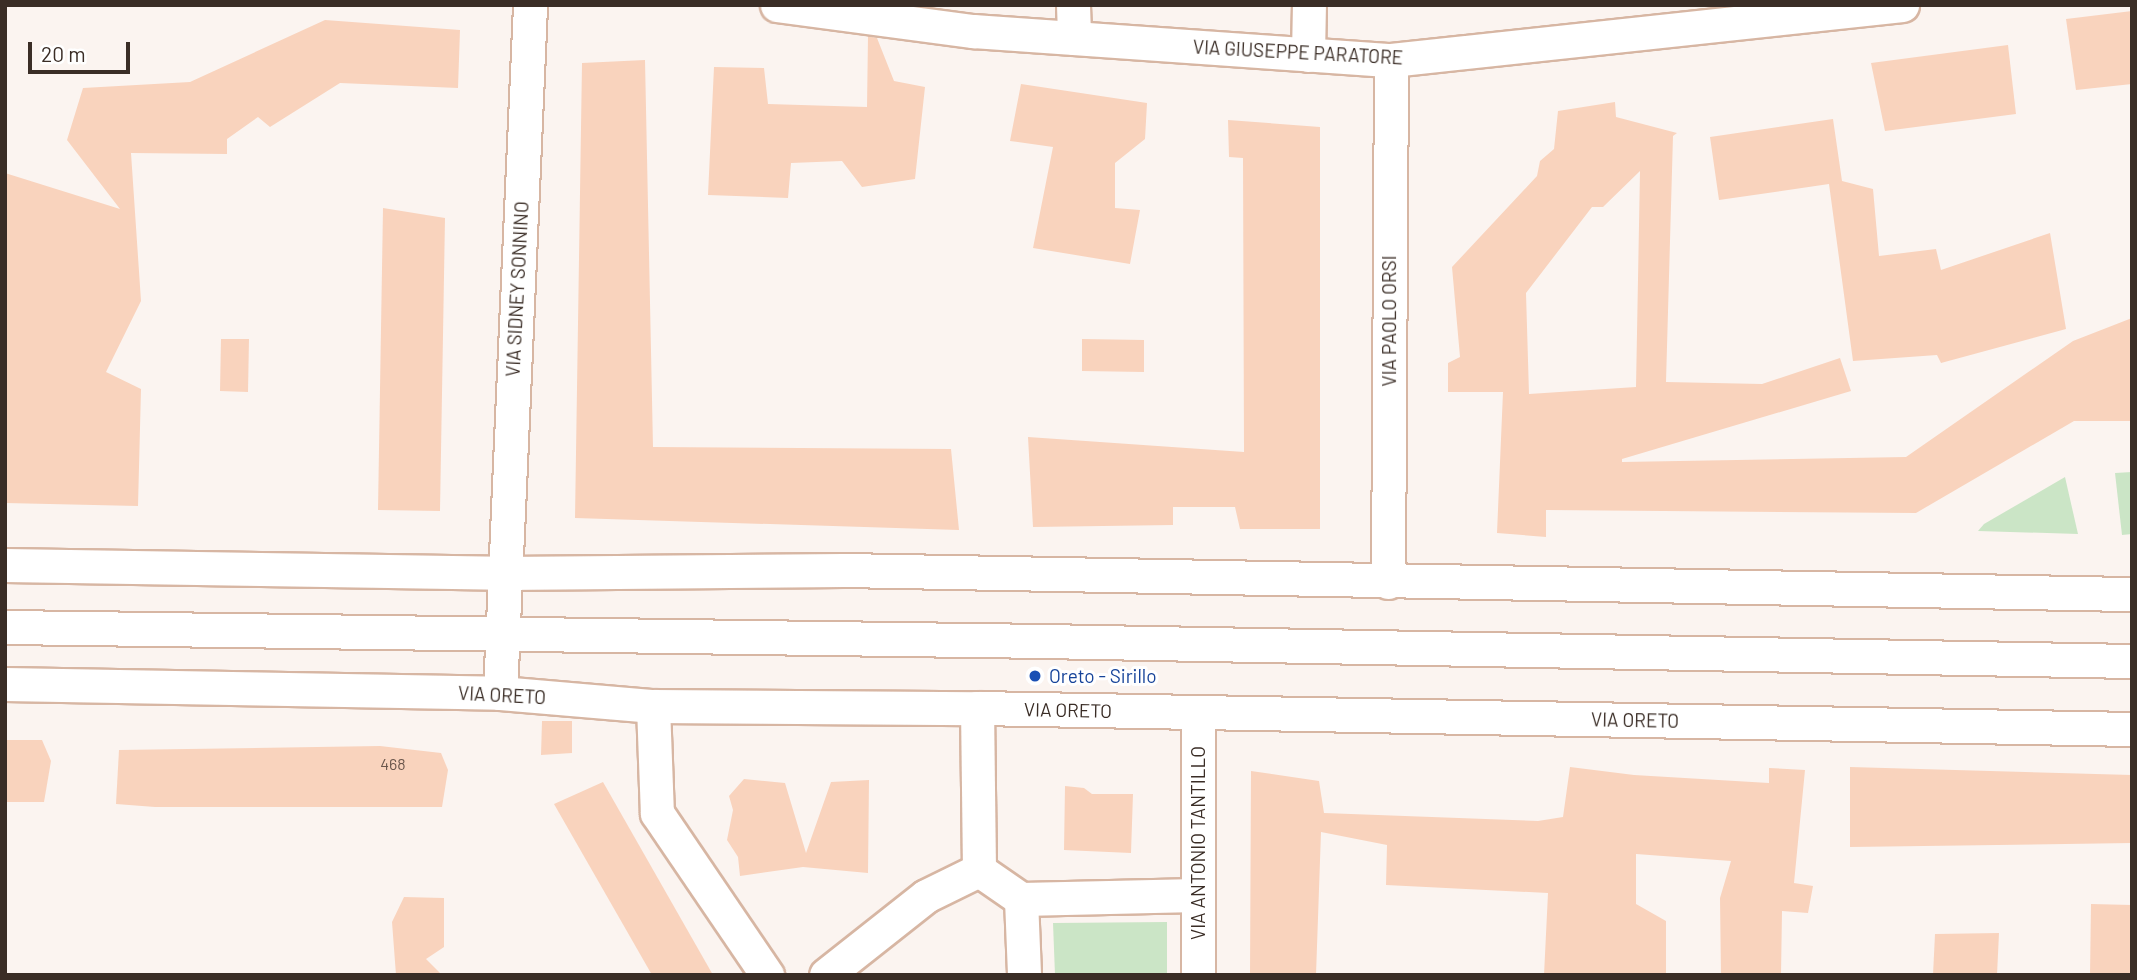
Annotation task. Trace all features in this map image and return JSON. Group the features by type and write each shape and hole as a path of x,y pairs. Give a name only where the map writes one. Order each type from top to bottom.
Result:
{"street":[{"name":"VIA SIDNEY SONNINO","path":"500,693 530,5"},
{"name":"VIA GIUSEPPE PARATORE","path":"777,5 973,31 1391,60 1756,13 1902,5"},
{"path":"1073,5 1074,38"},
{"path":"1308,55 1309,5"},
{"name":"VIA PAOLO ORSI","path":"1388,582 1391,60"},
{"path":"5,565 504,573 843,570 2132,594"},
{"path":"5,627 2132,661"},
{"name":"VIA ORETO","path":"5,684 500,693 653,706 977,708 2132,729"},
{"path":"653,706 657,813 767,975"},
{"path":"977,708 979,870"},
{"name":"VIA ANTONIO TANTILLO","path":"1198,975 1199,712"},
{"path":"979,870 1021,899 1197,895"},
{"path":"825,975 926,896 979,870"},
{"path":"1021,899 1024,975"}],"green space":[{"path":"2132,472 2132,534 2122,535 2115,473"},
{"path":"2065,477 2078,534 1978,531 1984,524"},
{"path":"1167,922 1167,975 1055,975 1053,923"}],"building":[{"path":"2132,11 2132,84 2076,90 2066,19"},
{"path":"325,20 460,30 458,88 340,83 270,127 258,117 227,139 227,154 131,153 141,301 106,372 141,389 138,506 5,503 5,173 120,209 67,140 83,88 190,82"},
{"path":"868,36 877,38 894,81 925,87 915,179 862,187 842,161 791,163 788,198 708,195 714,67 764,68 768,104 867,107"},
{"path":"2008,45 2016,114 1885,131 1871,63"},
{"path":"645,60 653,447 951,449 959,530 575,518 582,63"},
{"path":"1021,84 1147,103 1145,139 1115,163 1115,208 1140,210 1130,264 1033,248 1053,147 1010,141"},
{"path":"1615,102 1616,117 1677,133 1673,136 1666,382 1762,384 1840,358 1851,391 1622,459 1622,462 1906,457 2073,341 2132,318 2132,421 2074,421 1916,513 1546,510 1546,537 1497,533 1503,392 1448,392 1448,363 1460,357 1452,267 1537,176 1540,161 1554,149 1558,111","holes":["1640,171 1636,387 1529,394 1526,293 1592,207 1603,207"]},
{"path":"1833,119 1842,181 1873,189 1879,256 1936,249 1941,270 2050,233 2066,329 1941,363 1937,355 1853,361 1829,184 1719,200 1710,137"},
{"path":"1228,120 1320,127 1320,529 1240,529 1235,507 1173,507 1173,525 1033,527 1028,437 1244,452 1243,158 1229,157"},
{"path":"383,208 445,218 440,511 378,510"},
{"path":"221,339 249,339 248,392 220,391"},
{"path":"1082,339 1144,340 1144,372 1082,371"},
{"path":"542,721 572,721 572,753 541,755"},
{"path":"5,740 42,740 51,761 44,802 5,802"},
{"path":"380,746 441,753 448,770 442,807 155,807 116,804 119,750"},
{"path":"1570,767 1634,775 1769,783 1769,768 1805,770 1794,883 1813,886 1808,913 1782,911 1781,975 1721,975 1720,898 1731,861 1636,854 1636,904 1666,921 1666,975 1544,975 1548,893 1386,885 1387,845 1321,832 1316,975 1250,975 1251,771 1319,781 1324,813 1538,821 1563,817"},
{"path":"1850,767 2132,775 2132,843 1850,847"},
{"path":"744,779 785,783 806,853 831,782 869,780 868,873 803,867 740,876 738,857 727,840 733,810 729,796"},
{"path":"603,782 713,975 652,975 554,804"},
{"path":"1065,786 1084,788 1092,794 1133,794 1131,853 1064,850"},
{"path":"404,897 444,898 444,947 426,959 442,975 396,975 392,922"},
{"path":"2091,904 2132,905 2132,975 2090,975"},
{"path":"1999,933 1997,975 1933,975 1935,934"}],"place":[{"name":"Oreto - Sirillo","path":"1035,676"}]}
